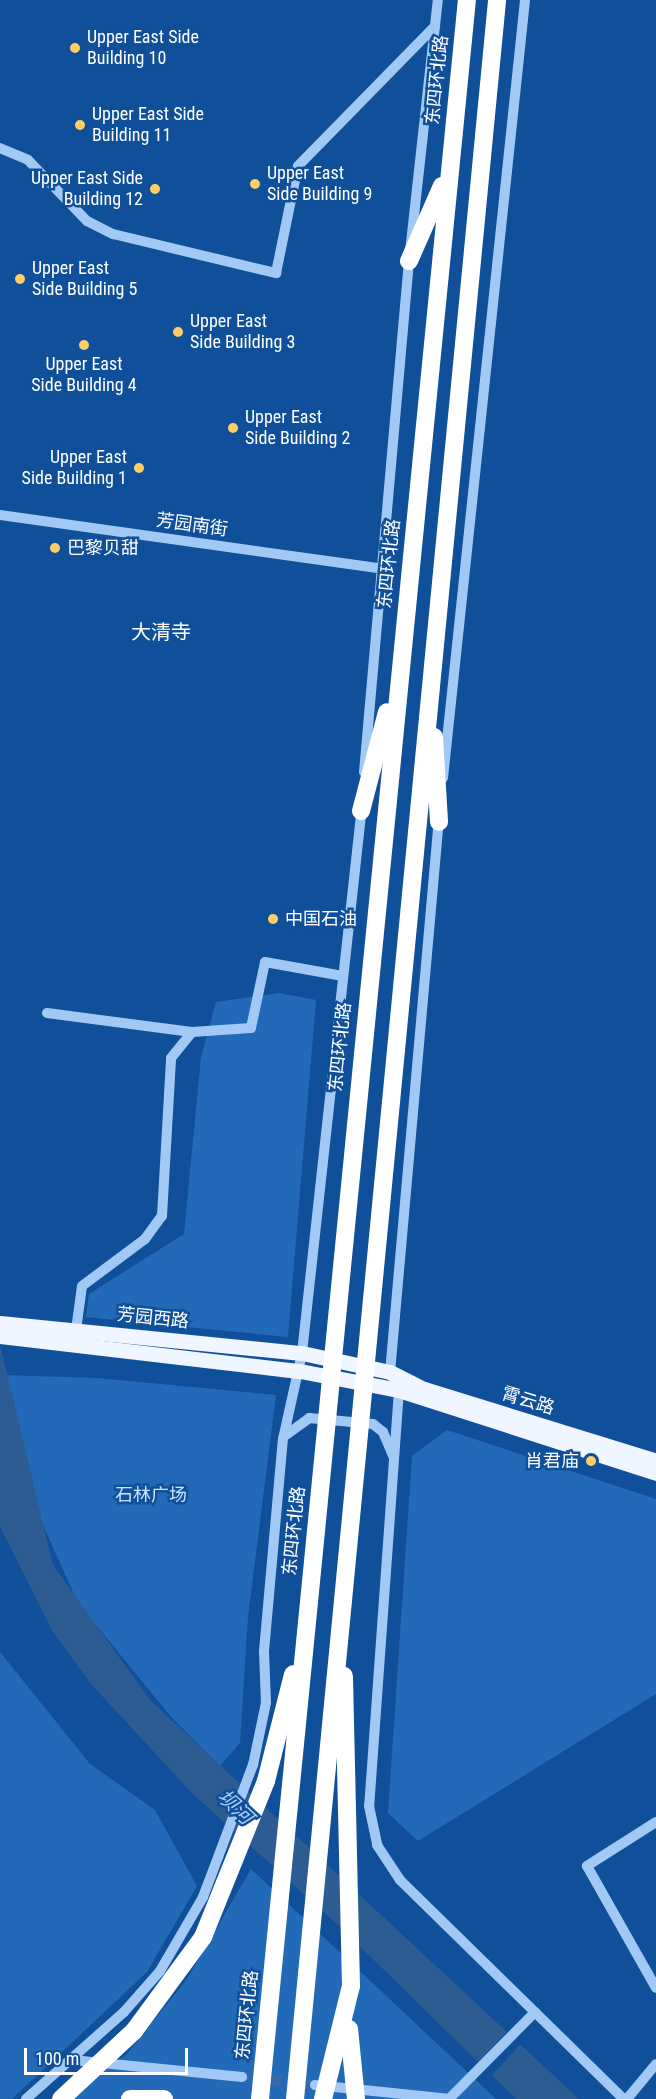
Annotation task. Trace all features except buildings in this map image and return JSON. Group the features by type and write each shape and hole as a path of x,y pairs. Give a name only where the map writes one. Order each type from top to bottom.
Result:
{"highway":[{"name":"东四环北路","path":"260,2099 306,1626 334,1303 467,0"},
{"path":"295,2099 368,1303 497,0"},
{"path":"409,261 448,174"},
{"path":"361,811 402,652"},
{"path":"430,680 439,822"},
{"path":"341,1587 353,1909 348,2004 356,2099"},
{"path":"61,2099 112,2053 183,1969 228,1858 266,1781 306,1626"},
{"path":"319,2092 348,2004"},
{"path":"130,2099 164,2099"}],"main road":[{"name":"芳园西路","path":"0,1336 10,1329 76,1330 302,1353 390,1372"},
{"name":"芳园西路","path":"10,1329 300,1371 399,1390"},
{"name":"霄云路","path":"390,1372 424,1389 656,1461"},
{"name":"霄云路","path":"399,1390 656,1473"}],"street":[{"name":"东四环北路","path":"26,2099 72,2060 160,1971 228,1858 253,1766 266,1703 264,1651 283,1439 300,1371 361,811 379,568 409,261 438,0"},
{"path":"525,0 439,822 390,1372 399,1390 369,1806 377,1845 400,1880 626,2099 656,2064"},
{"path":"0,148 28,160 87,221 112,234 276,273 298,166 435,26"},
{"name":"芳园南街","path":"0,515 379,568"},
{"path":"47,1013 192,1032 251,1028 265,962 343,976"},
{"path":"76,1330 82,1286 145,1239 162,1216 171,1058 192,1032"},
{"path":"283,1439 309,1418 373,1424 383,1432 395,1461"},
{"path":"656,1822 587,1866 656,1988"},
{"path":"319,2092 450,2098 535,2012"},
{"path":"72,2060 242,2077"}],"green space":[{"path":"279,993 316,1000 288,1337 86,1317 89,1294 184,1234 201,1057 216,1002"},
{"name":"石林广场","path":"0,1375 97,1378 276,1395 248,1616 240,1743 220,1766 172,1718 78,1603 34,1505"},
{"path":"447,1430 656,1499 656,1694 418,1841 388,1813 412,1456"},
{"path":"0,1652 90,1764 155,1810 197,1886 147,1972 12,2099 0,2099"},
{"path":"251,1869 496,2099 67,2099 127,2054 187,1979"}],"water":[{"name":"坝河","path":"0,1344 53,1565 150,1700 579,2099 516,2099 339,1926 192,1793 91,1684 53,1632 0,1527"}],"pier":[{"path":"509,2029 523,2042 489,2079 475,2066"}],"tunnel":[{"path":"242,2077 315,2085"}],"place":[{"name":"Upper East Side Building 10","path":"75,48"},
{"name":"Upper East Side Building 11","path":"80,125"},
{"name":"Upper East Side Building 9","path":"255,184"},
{"name":"Upper East Side Building 12","path":"155,189"},
{"name":"Upper East Side Building 5","path":"20,279"},
{"name":"Upper East Side Building 3","path":"178,332"},
{"name":"Upper East Side Building 4","path":"84,345"},
{"name":"Upper East Side Building 2","path":"233,428"},
{"name":"Upper East Side Building 1","path":"139,468"},
{"name":"巴黎贝甜","path":"55,548"},
{"name":"中国石油","path":"273,919"},
{"name":"肖君庙","path":"591,1461"}],"district":[{"name":"大清寺","path":"161,632"}]}
